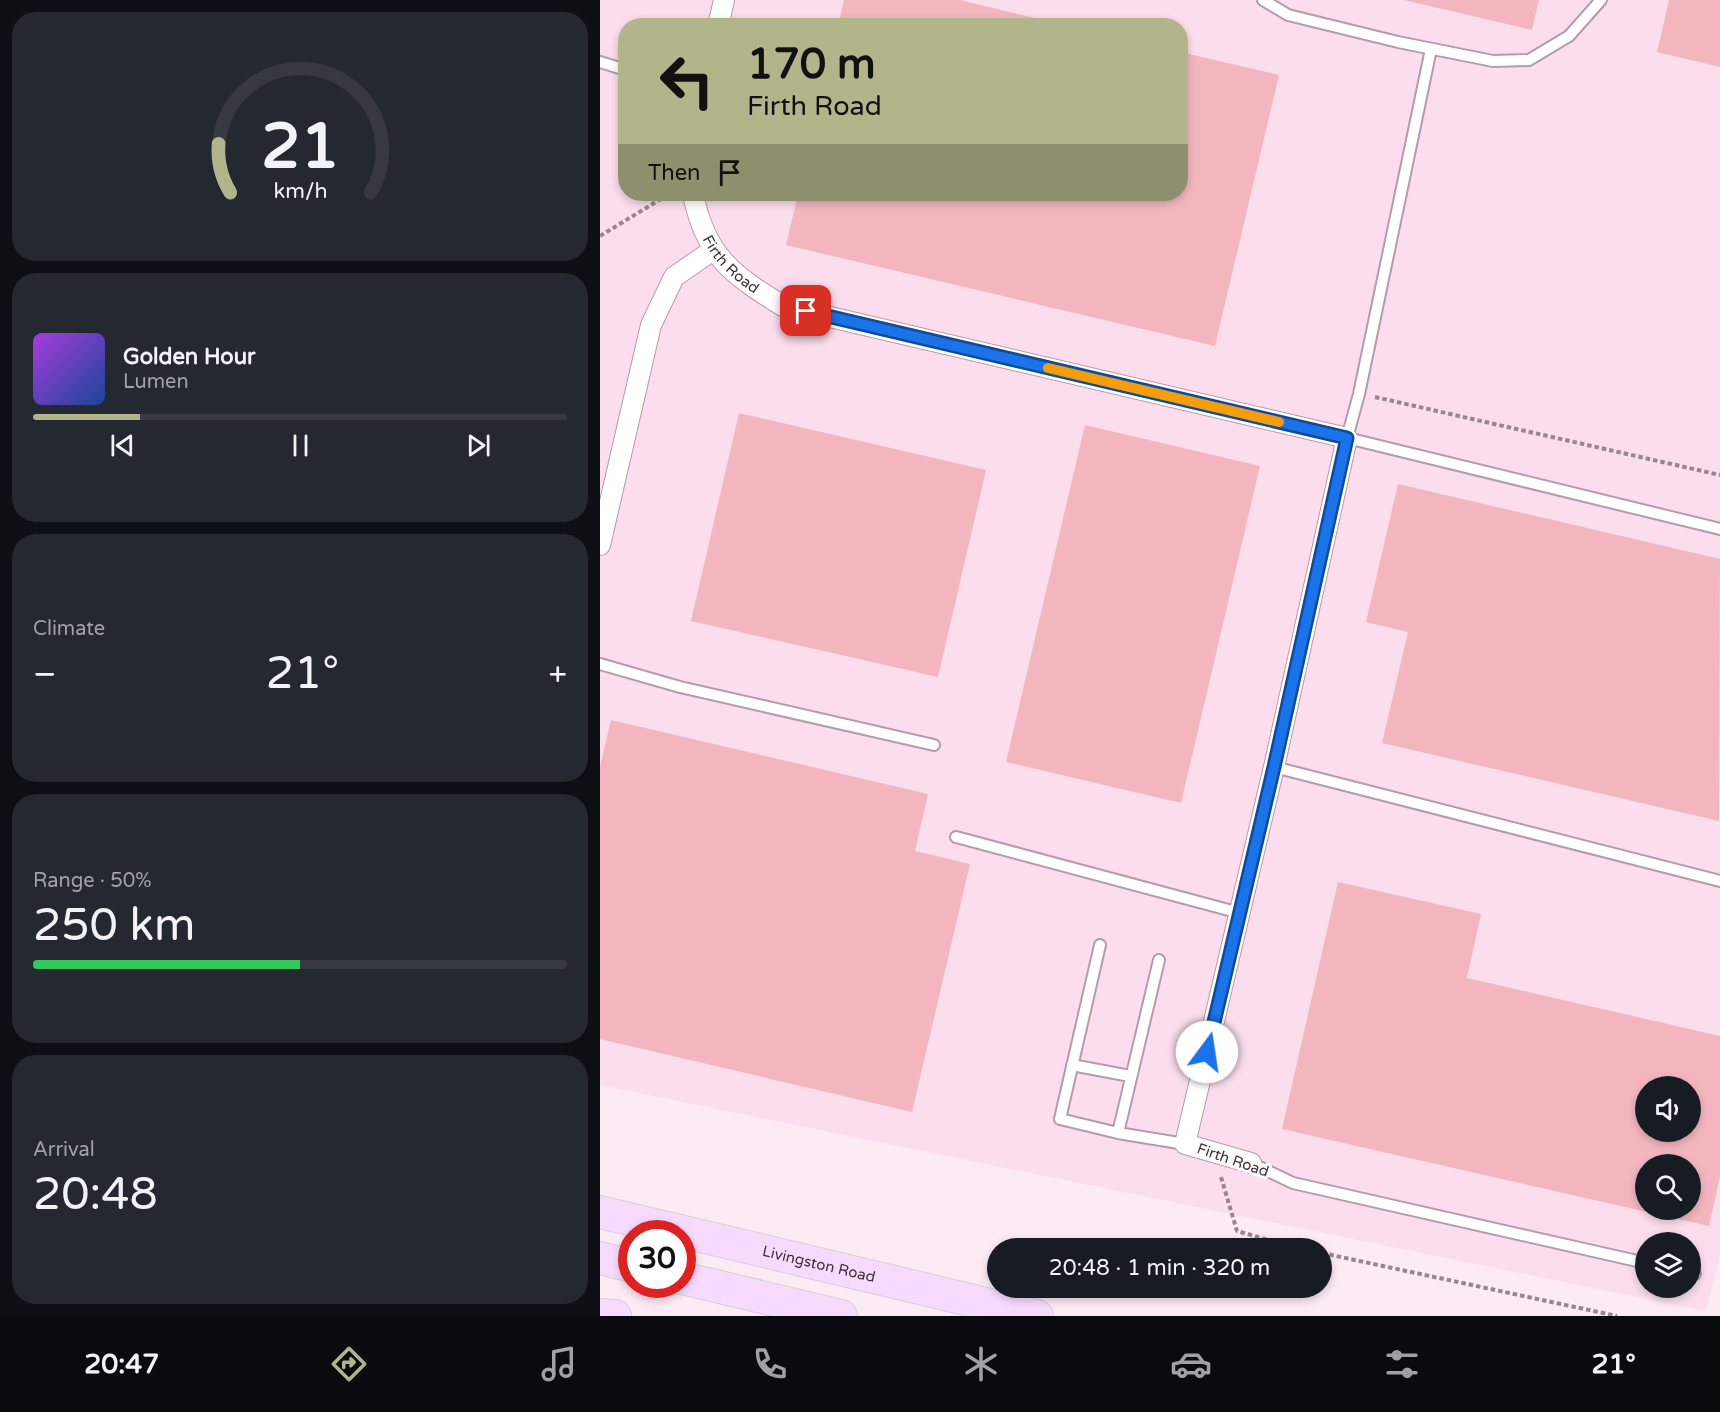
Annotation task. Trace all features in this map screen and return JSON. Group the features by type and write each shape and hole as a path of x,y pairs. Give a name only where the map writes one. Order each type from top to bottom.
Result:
{"main road":[{"name":"Livingston Road","path":"600,1212 1037,1316"},
{"path":"600,1258 618,1262"},
{"path":"696,1281 841,1316"},
{"path":"600,1315 615,1316"}],"street":[{"path":"720,18 724,0"},
{"name":"Firth Road","path":"694,201 697,214 713,250 743,282 783,306 1347,438 1274,767 1185,1144 1251,1163"},
{"path":"600,541 651,325 674,277 713,250"}],"lane":[{"path":"1263,0 1288,15 1431,49 1493,61 1529,60 1569,36 1601,0"},
{"path":"1431,49 1359,394 1347,438 1720,529"},
{"path":"600,62 618,68"},
{"path":"600,664 680,687 934,744"},
{"path":"1274,767 1720,881"},
{"path":"956,837 1240,913"},
{"path":"1100,945 1060,1119 1118,1133 1185,1144"},
{"path":"1118,1133 1159,960"},
{"path":"1072,1065 1130,1076"},
{"name":"Firth Road","path":"1251,1163 1293,1183 1635,1261"}],"path":[{"path":"600,236 658,201"},
{"path":"1359,394 1720,475"},
{"path":"1216,1153 1224,1190 1237,1231 1262,1238"},
{"path":"1332,1255 1617,1316"}],"shaded area":[{"path":"600,0 1720,0 1720,1254 1706,1311 1642,1298 1701,1298 1701,1232 1635,1232 1635,1296 600,1085"}],"building":[{"path":"844,0 960,0 1035,18 840,18"},
{"path":"1404,0 1539,0 1532,30"},
{"path":"1669,0 1720,0 1720,67 1657,52"},
{"path":"1188,54 1279,75 1215,346 786,245 796,201 1188,201"},
{"path":"739,413 986,470 938,677 691,621"},
{"path":"1085,425 1260,466 1181,803 1006,762"},
{"path":"1398,484 1720,559 1719,821 1382,743 1408,632 1366,622"},
{"path":"611,720 928,794 915,851 970,864 912,1112 600,1039 600,767"},
{"path":"1338,882 1481,914 1467,978 1720,1036 1720,1176 1709,1226 1683,1220 1701,1220 1701,1154 1635,1154 1635,1209 1282,1129"}],"slow traffic":[{"path":"1048,368 1279,422"}],"route":[{"path":"806,311 1347,438 1274,767 1207,1052"}]}
